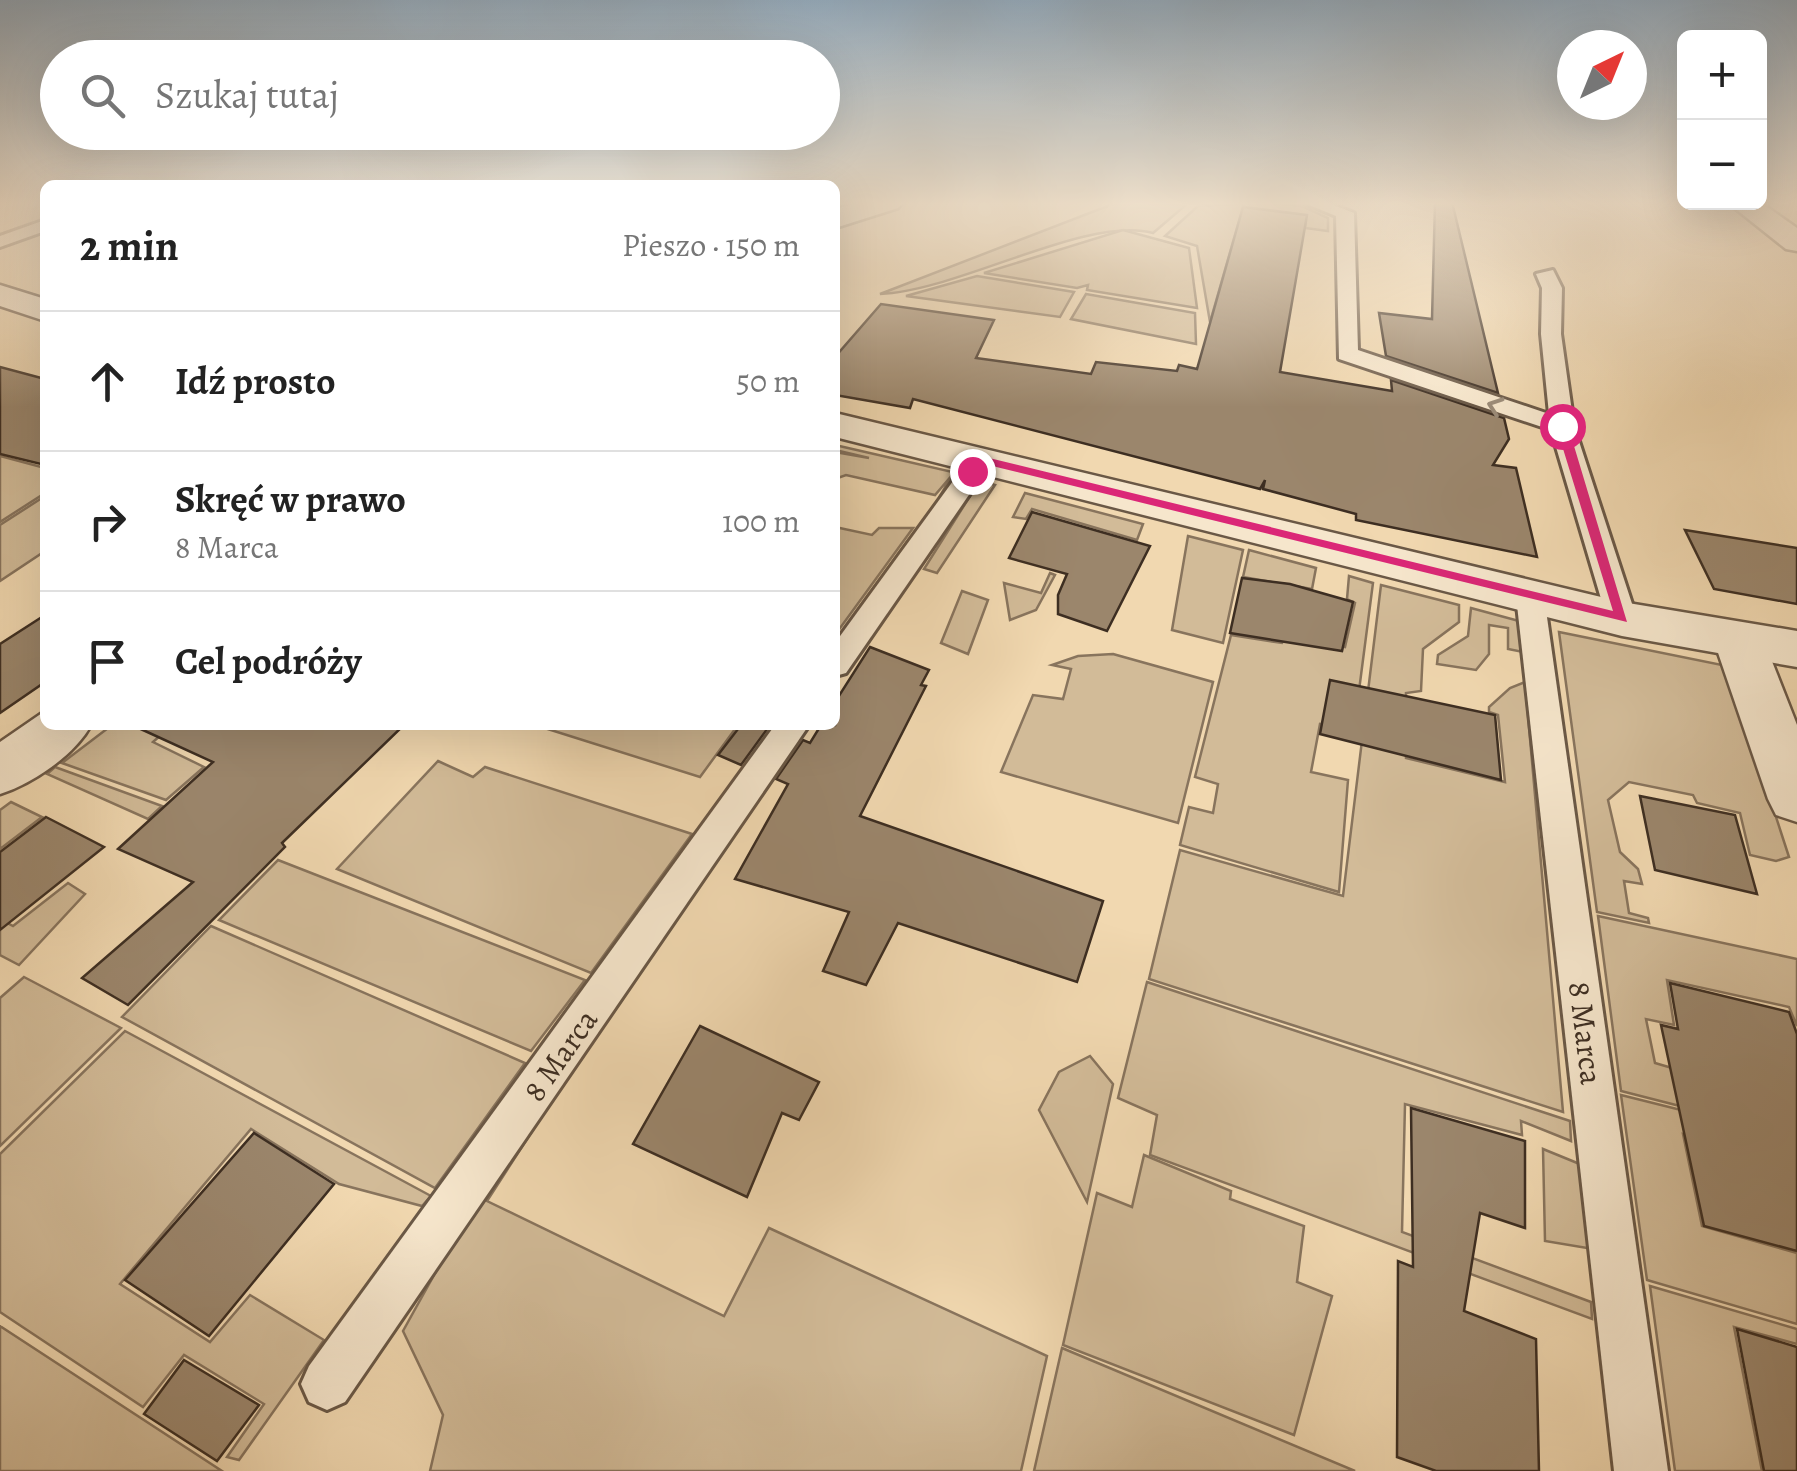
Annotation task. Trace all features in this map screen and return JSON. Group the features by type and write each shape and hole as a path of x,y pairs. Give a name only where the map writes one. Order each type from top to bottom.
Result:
{"street":[{"path":"0,295 40,309"},
{"path":"840,426 1622,619 1797,650"},
{"path":"1738,641 1797,799"},
{"path":"0,772 57,730"}],"lane":[{"path":"1346,271 1347,354 1562,426"},
{"path":"1546,274 1562,426 1622,619"},
{"path":"840,658 981,460"},
{"name":"8 Marca","path":"1530,596 1640,1471"},
{"name":"8 Marca","path":"327,1384 789,730"}],"shaded area":[{"path":"940,271 978,271 912,290 880,294"},
{"path":"1192,271 1197,308 1087,290 1088,285 1077,288 984,273"},
{"path":"1201,271 1225,271 1210,322"},
{"path":"977,276 1074,292 1060,317 906,296"},
{"path":"1086,294 1195,313 1196,344 1071,319"},
{"path":"840,446 957,473 944,497 940,496 953,474 935,495 846,475 840,477 840,453 869,458 840,451"},
{"path":"0,456 40,467 40,496 0,522"},
{"path":"977,485 995,485 937,573 924,569"},
{"path":"1025,493 1143,524 1137,540 1032,509 1026,519 1013,517"},
{"path":"40,499 40,554 0,581 0,525"},
{"path":"840,528 872,535 879,528 913,528 840,628"},
{"path":"1188,536 1243,550 1223,643 1172,630"},
{"path":"1249,550 1316,568 1312,589 1243,577"},
{"path":"1050,573 1055,575 1036,610 1010,620 1004,583 1041,593"},
{"path":"1349,576 1373,583 1354,729 1320,724 1311,772 1348,780 1339,892 1180,845 1189,807 1213,813 1218,784 1195,777 1231,635 1282,643 1287,634 1345,647 1355,603 1347,599"},
{"path":"1381,585 1459,605 1459,622 1423,649 1421,691 1406,693 1406,758 1505,782 1498,715 1489,712 1489,707 1510,688 1525,682 1563,1112 1149,979 1180,850 1343,896"},
{"path":"962,591 988,600 968,654 941,643"},
{"path":"1471,608 1519,621 1523,652 1508,649 1508,628 1489,625 1489,654 1476,670 1437,664 1438,655 1468,636"},
{"path":"1559,632 1727,666 1789,857 1776,861 1750,855 1740,813 1697,803 1693,795 1629,782 1608,800 1620,852 1638,869 1642,884 1624,881 1629,913 1648,918 1649,923 1597,912"},
{"path":"1113,654 1213,682 1178,823 1001,772 1033,695 1063,699 1071,669 1052,665 1078,656"},
{"path":"105,730 166,730 153,742 204,767 166,800 62,763"},
{"path":"551,730 734,730 700,777"},
{"path":"438,761 473,777 485,767 692,834 591,973 337,869"},
{"path":"55,767 162,806 148,819 47,774"},
{"path":"11,802 42,817 0,849 0,810"},
{"path":"278,860 585,980 531,1051 219,920"},
{"path":"68,883 85,894 19,965 0,955 0,919 13,926"},
{"path":"1598,916 1797,959 1797,1026 1789,1007 1667,980 1674,1025 1646,1019 1655,1063 1682,1071 1797,1136 1621,1091"},
{"path":"211,926 525,1063 435,1188 122,1017"},
{"path":"24,977 121,1028 0,1146 0,998"},
{"path":"1147,982 1570,1121 1571,1141 1521,1121 1522,1135 1405,1104 1402,1232 1591,1302 1592,1319 1150,1155 1157,1115 1118,1098"},
{"path":"125,1031 431,1196 422,1206 339,1184 251,1129 120,1284 210,1342 250,1295 324,1340 239,1460 227,1457 264,1404 184,1355 143,1407 0,1312 0,1154"},
{"path":"1090,1056 1113,1084 1087,1202 1039,1110 1059,1072"},
{"path":"558,1091 487,1201 724,1316 769,1228 1047,1356 1021,1471 430,1471 443,1415 403,1331 449,1248 539,1107"},
{"path":"1621,1095 1797,1139 1797,1164 1683,1134 1702,1226 1797,1253 1797,1324 1647,1280"},
{"path":"1543,1149 1587,1167 1599,1250 1545,1241"},
{"path":"1144,1155 1231,1191 1230,1199 1304,1226 1297,1282 1332,1296 1294,1435 1063,1345 1097,1193 1132,1207"},
{"path":"1650,1286 1797,1329 1797,1344 1734,1327 1762,1471 1675,1471"},
{"path":"0,1326 222,1471 0,1471"},
{"path":"1062,1348 1355,1471 1034,1471"}],"building":[{"path":"1225,271 1297,271 1280,372 1392,391 1391,380 1504,418 1509,439 1493,465 1516,468 1537,557 1356,520 1356,514 1263,489 1265,480 1260,489 913,399 910,408 840,396 840,351 881,304 994,320 976,358 1091,374 1096,362 1177,371 1179,365 1197,369"},
{"path":"1433,271 1469,271 1498,393 1386,356 1379,313 1432,319"},
{"path":"0,367 40,378 40,464 0,454"},
{"path":"1032,512 1150,546 1107,631 1058,614 1058,595 1067,574 1009,558"},
{"path":"1685,530 1797,548 1797,604 1714,589"},
{"path":"1242,578 1290,584 1353,602 1342,651 1230,633"},
{"path":"40,618 40,685 0,713 0,644"},
{"path":"870,647 929,670 921,685 926,686 860,816 1103,901 1077,982 898,923 866,985 823,971 849,912 735,879 788,784 776,779 803,740 810,743 818,730 840,730 840,694"},
{"path":"1330,680 1495,715 1501,780 1320,734"},
{"path":"143,730 399,730 282,843 285,847 128,1005 82,978 193,882 118,849 213,762"},
{"path":"737,730 767,730 741,765 718,755"},
{"path":"1640,796 1735,815 1757,894 1655,870"},
{"path":"46,817 104,847 0,930 0,852"},
{"path":"1670,983 1789,1012 1797,1034 1797,1251 1704,1226 1661,1025 1678,1029"},
{"path":"700,1026 819,1082 799,1120 782,1113 747,1197 633,1144"},
{"path":"1411,1108 1525,1141 1525,1228 1480,1213 1464,1311 1536,1339 1539,1471 1436,1471 1397,1457 1398,1261 1413,1267"},
{"path":"254,1133 334,1184 209,1336 125,1280"},
{"path":"1737,1329 1797,1347 1797,1471 1764,1471"},
{"path":"184,1360 259,1405 217,1461 144,1414"}],"route":[{"path":"972,471 981,460 1622,619 1621,603 1562,426"}]}
